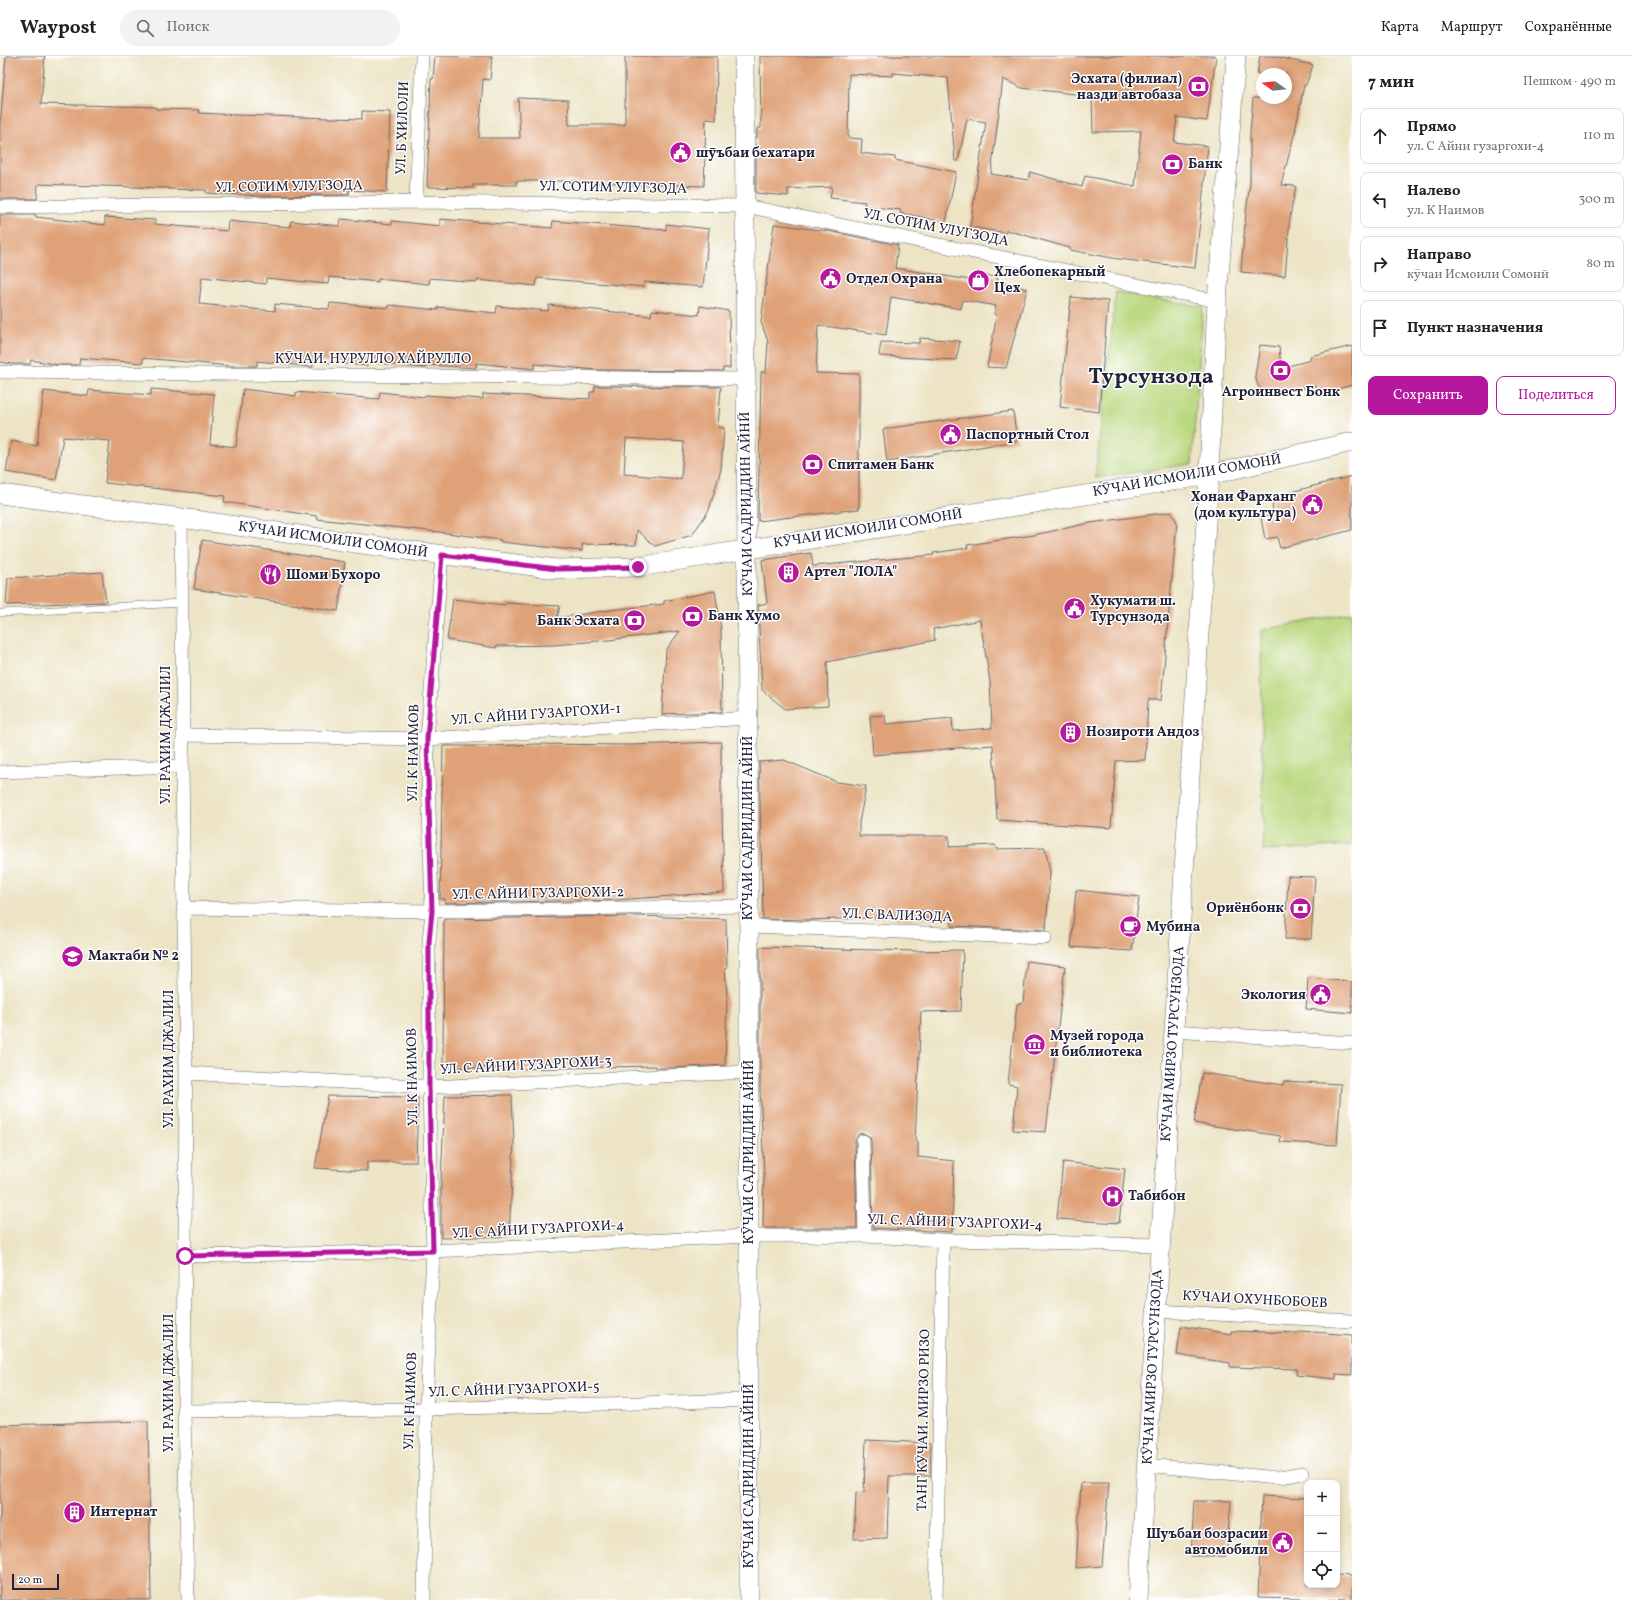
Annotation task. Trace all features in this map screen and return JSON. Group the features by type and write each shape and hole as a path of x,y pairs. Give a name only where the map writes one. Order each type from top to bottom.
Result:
{"street":[{"name":"УЛ. Б ХИЛОЛИ","path":"416,202 422,56"},
{"name":"КӮЧАИ САДРИДДИН АЙНӢ","path":"744,56 748,549 749,1600"},
{"name":"КӮЧАИ МИРЗО ТУРСУНЗОДА","path":"1138,1600 1209,475 1217,300 1236,56"},
{"name":"УЛ. СОТИМ УЛУГЗОДА","path":"0,207 416,202 745,206 1217,300"},
{"name":"КӮЧАИ. НУРУЛЛО ХАЙРУЛЛО","path":"0,372 746,379"},
{"name":"КӮЧАИ ИСМОИЛИ СОМОНӢ","path":"0,494 442,555 557,569 638,567 1209,475 1352,442"},
{"name":"УЛ. РАХИМ ДЖАЛИЛ","path":"181,518 183,908 186,1073 184,1411 188,1600"},
{"name":"УЛ. К НАИМОВ","path":"424,1600 426,1409 433,1251 429,1087 429,942 432,911 427,739 442,555"},
{"name":"УЛ. С АЙНИ ГУЗАРГОХИ-1","path":"183,735 427,739 748,718"},
{"path":"0,772 182,766"},
{"name":"УЛ. С АЙНИ ГУЗАРГОХИ-2","path":"183,908 432,911 749,906"},
{"name":"УЛ. С ВАЛИЗОДА","path":"748,926 1045,938"},
{"path":"1174,1031 1352,1043"},
{"name":"УЛ. С АЙНИ ГУЗАРГОХИ-3","path":"186,1073 429,1087 749,1072"},
{"path":"863,1140 865,1236"},
{"name":"УЛ. С. АЙНИ ГУЗАРГОХИ-4","path":"749,1236 865,1236 943,1240 1160,1245"},
{"name":"УЛ. С АЙНИ ГУЗАРГОХИ-4","path":"185,1256 433,1251 749,1236"},
{"name":"ТАНГ КӮЧАИ. МИРЗО РИЗО","path":"936,1600 943,1240"},
{"name":"КӮЧАИ ОХУНБОБОЕВ","path":"1157,1311 1352,1322"},
{"name":"УЛ. С АЙНИ ГУЗАРГОХИ-5","path":"184,1411 426,1409 749,1400"},
{"path":"1147,1465 1266,1477 1281,1477 1302,1473"}],"lane":[{"path":"2,613 182,604"}],"green space":[{"path":"1116,292 1203,307 1192,464 1095,478"},
{"path":"1352,613 1352,845 1263,851 1261,630"}],"building":[{"path":"6,56 45,56 41,104 156,107 156,109 199,110 199,113 362,119 362,111 390,112 387,192 349,190 349,195 259,196 206,193 206,190 38,184 37,199 0,199 0,125"},
{"path":"435,56 492,56 490,80 483,79 479,138 520,138 518,98 568,100 569,125 625,125 625,56 717,56 716,120 706,119 704,186 578,183 578,181 516,181 516,185 473,185 473,188 427,187 431,79 433,79"},
{"path":"760,56 1216,56 1207,121 1177,117 1174,142 1208,146 1195,268 1118,259 1070,250 1070,248 1006,230 1006,233 970,227 986,122 967,119 958,161 955,161 948,78 893,73 893,76 849,74 848,138 862,139 861,153 895,157 895,160 956,172 946,222 900,213 901,210 864,206 865,202 830,198 832,187 788,189 788,196 756,193 757,128 761,128","holes":["1003,79 1022,88 1092,96 1093,132 1141,131 1135,186 1085,176 1082,187 1030,172 1028,180 991,174"]},
{"path":"1260,56 1273,56 1313,65 1306,85 1304,85 1295,132 1281,185 1296,186 1290,217 1285,276 1241,272 1246,211 1250,184 1250,132 1253,98 1256,98 1256,104 1292,104 1292,68 1258,68"},
{"path":"0,215 36,215 36,217 105,225 105,217 155,220 155,224 227,231 228,221 290,227 291,221 340,226 341,219 392,224 392,221 440,226 440,219 552,228 553,221 666,230 666,224 709,229 703,287 644,282 644,287 537,278 536,286 478,280 477,282 430,278 429,284 378,279 378,282 329,277 328,284 266,278 266,284 202,277 199,304 275,311 275,304 329,309 330,303 389,308 389,305 438,310 438,307 496,313 497,306 548,311 549,305 651,316 652,310 699,315 700,306 729,311 730,368 723,368 723,371 596,370 535,364 534,369 476,363 476,368 427,365 425,368 367,362 367,366 313,361 313,367 257,361 257,366 230,366 143,358 143,363 80,358 79,365 59,365 31,360 30,364 0,362"},
{"path":"774,224 828,231 898,245 895,268 976,281 978,273 998,278 997,282 1027,289 1006,368 987,367 997,315 994,314 996,306 963,300 961,309 891,297 886,335 818,325 816,373 859,374 859,509 758,521 761,372 766,372 768,342 761,322"},
{"path":"1071,297 1108,301 1099,412 1060,407"},
{"path":"920,338 960,341 956,360 879,356 881,342 919,343"},
{"path":"1260,345 1279,347 1281,368 1311,360 1310,356 1352,346 1352,385 1316,395 1315,385 1276,395 1267,395 1258,386 1255,376"},
{"path":"595,386 721,387 718,427 724,428 721,469 709,510 692,535 655,546 637,530 636,545 582,544 582,551 501,542 501,540 439,532 317,519 317,516 224,502 225,496 105,483 110,441 63,437 56,480 6,472 11,441 37,446 44,391 88,396 89,390 151,395 151,389 214,394 210,444 236,447 243,389 296,396 296,392 379,399 380,392 424,397 425,395 483,399 483,394 590,399 590,392 594,392","holes":["626,438 684,442 681,479 624,474"]},
{"name":"Паспортный Стол","path":"1013,411 1017,441 887,462 883,429"},
{"name":"Хонаи Фарханг (дом культура)","path":"1352,476 1352,530 1280,548 1277,537 1265,539 1261,518 1273,514 1272,497"},
{"path":"1171,512 1177,522 1161,700 1148,700 1145,760 1116,761 1111,828 997,820 993,745 873,755 870,716 885,715 886,724 952,718 953,731 992,728 990,682 980,620 933,629 935,640 827,662 828,706 785,709 762,690 758,605 767,603 762,560 811,553 813,566 934,555 933,553 968,548 967,545 1034,535 1090,523"},
{"name":"Шоми Бухоро","path":"202,540 345,562 338,611 194,589"},
{"path":"102,572 106,602 6,605 8,578"},
{"path":"715,591 721,629 722,712 662,714 666,650 680,631 609,640 554,645 496,646 496,648 447,640 453,599 505,605 506,603 560,606 557,618 664,604 664,601"},
{"path":"721,742 721,810 722,809 724,892 618,900 445,903 445,899 440,899 443,746 537,744 629,745"},
{"path":"784,760 837,782 866,786 859,823 859,836 949,836 949,847 995,845 996,849 1045,848 1050,872 1046,930 951,926 952,918 897,919 897,917 808,920 763,919 759,762"},
{"name":"Ориёнбонк","path":"1288,876 1315,877 1311,939 1285,939"},
{"path":"1076,890 1139,897 1132,951 1071,947"},
{"path":"637,916 726,919 727,968 725,968 727,997 725,1065 672,1068 656,1068 656,1066 514,1069 443,1067 444,919"},
{"path":"760,947 915,951 963,950 961,1011 921,1012 915,1141 918,1141 918,1157 954,1161 952,1232 873,1228 871,1141 870,1137 863,1133 859,1134 855,1141 857,1228 763,1228 764,1174 760,1089"},
{"name":"Музей города и библиотека","path":"1027,961 1065,966 1046,1132 1013,1130 1017,1086 1008,1084 1017,1004 1023,1003"},
{"path":"1308,978 1352,982 1352,1013 1306,1009"},
{"path":"1202,1073 1283,1085 1284,1081 1341,1084 1337,1145 1280,1142 1281,1136 1194,1123"},
{"path":"512,1095 514,1141 509,1236 441,1238 441,1181 445,1096"},
{"path":"328,1096 418,1097 416,1162 367,1162 367,1171 315,1168"},
{"path":"1063,1162 1125,1169 1119,1223 1057,1219"},
{"path":"1181,1326 1231,1334 1231,1331 1300,1333 1300,1331 1352,1335 1352,1375 1336,1374 1336,1379 1296,1375 1297,1369 1230,1367 1230,1363 1177,1355"},
{"name":"Интернат","path":"148,1421 151,1600 0,1600 0,1425"},
{"path":"866,1440 931,1443 930,1476 889,1476 887,1538 854,1539 856,1493 864,1492"},
{"path":"1081,1483 1109,1483 1102,1566 1076,1568"},
{"name":"Шуъбаи бозрасии автомобили","path":"1262,1496 1304,1498 1304,1588 1340,1588 1340,1575 1352,1576 1352,1600 1258,1598"},
{"path":"1194,1501 1231,1501 1226,1556 1191,1556"}],"place":[{"name":"Эсхата (филиал) назди автобаза","path":"1198,87"},
{"name":"шӯъбаи бехатари","path":"681,153"},
{"name":"Банк","path":"1172,164"},
{"name":"Отдел Охрана","path":"830,279"},
{"name":"Хлебопекарный Цех","path":"979,280"},
{"name":"Агроинвест Бонк","path":"1281,370"},
{"name":"Паспортный Стол","path":"950,435"},
{"name":"Спитамен Банк","path":"812,465"},
{"name":"Хонаи Фарханг (дом культура)","path":"1312,505"},
{"name":"Артел \"ЛОЛА\"","path":"788,572"},
{"name":"Шоми Бухоро","path":"270,575"},
{"name":"Хукумати ш. Турсунзода","path":"1074,609"},
{"name":"Банк Хумо","path":"693,616"},
{"name":"Банк Эсхата","path":"635,621"},
{"name":"Нозироти Андоз","path":"1070,732"},
{"name":"Ориёнбонк","path":"1300,908"},
{"name":"Мубина","path":"1130,927"},
{"name":"Мактаби № 2","path":"72,956"},
{"name":"Экология","path":"1321,995"},
{"name":"Музей города и библиотека","path":"1034,1044"},
{"name":"Табибон","path":"1113,1196"},
{"name":"Интернат","path":"75,1512"},
{"name":"Шуъбаи бозрасии автомобили","path":"1283,1542"}],"district":[{"name":"Турсунзода","path":"1151,377"}],"route":[{"path":"185,1256 433,1251 429,1087 429,942 432,911 427,739 442,555 557,569 638,567"}]}
